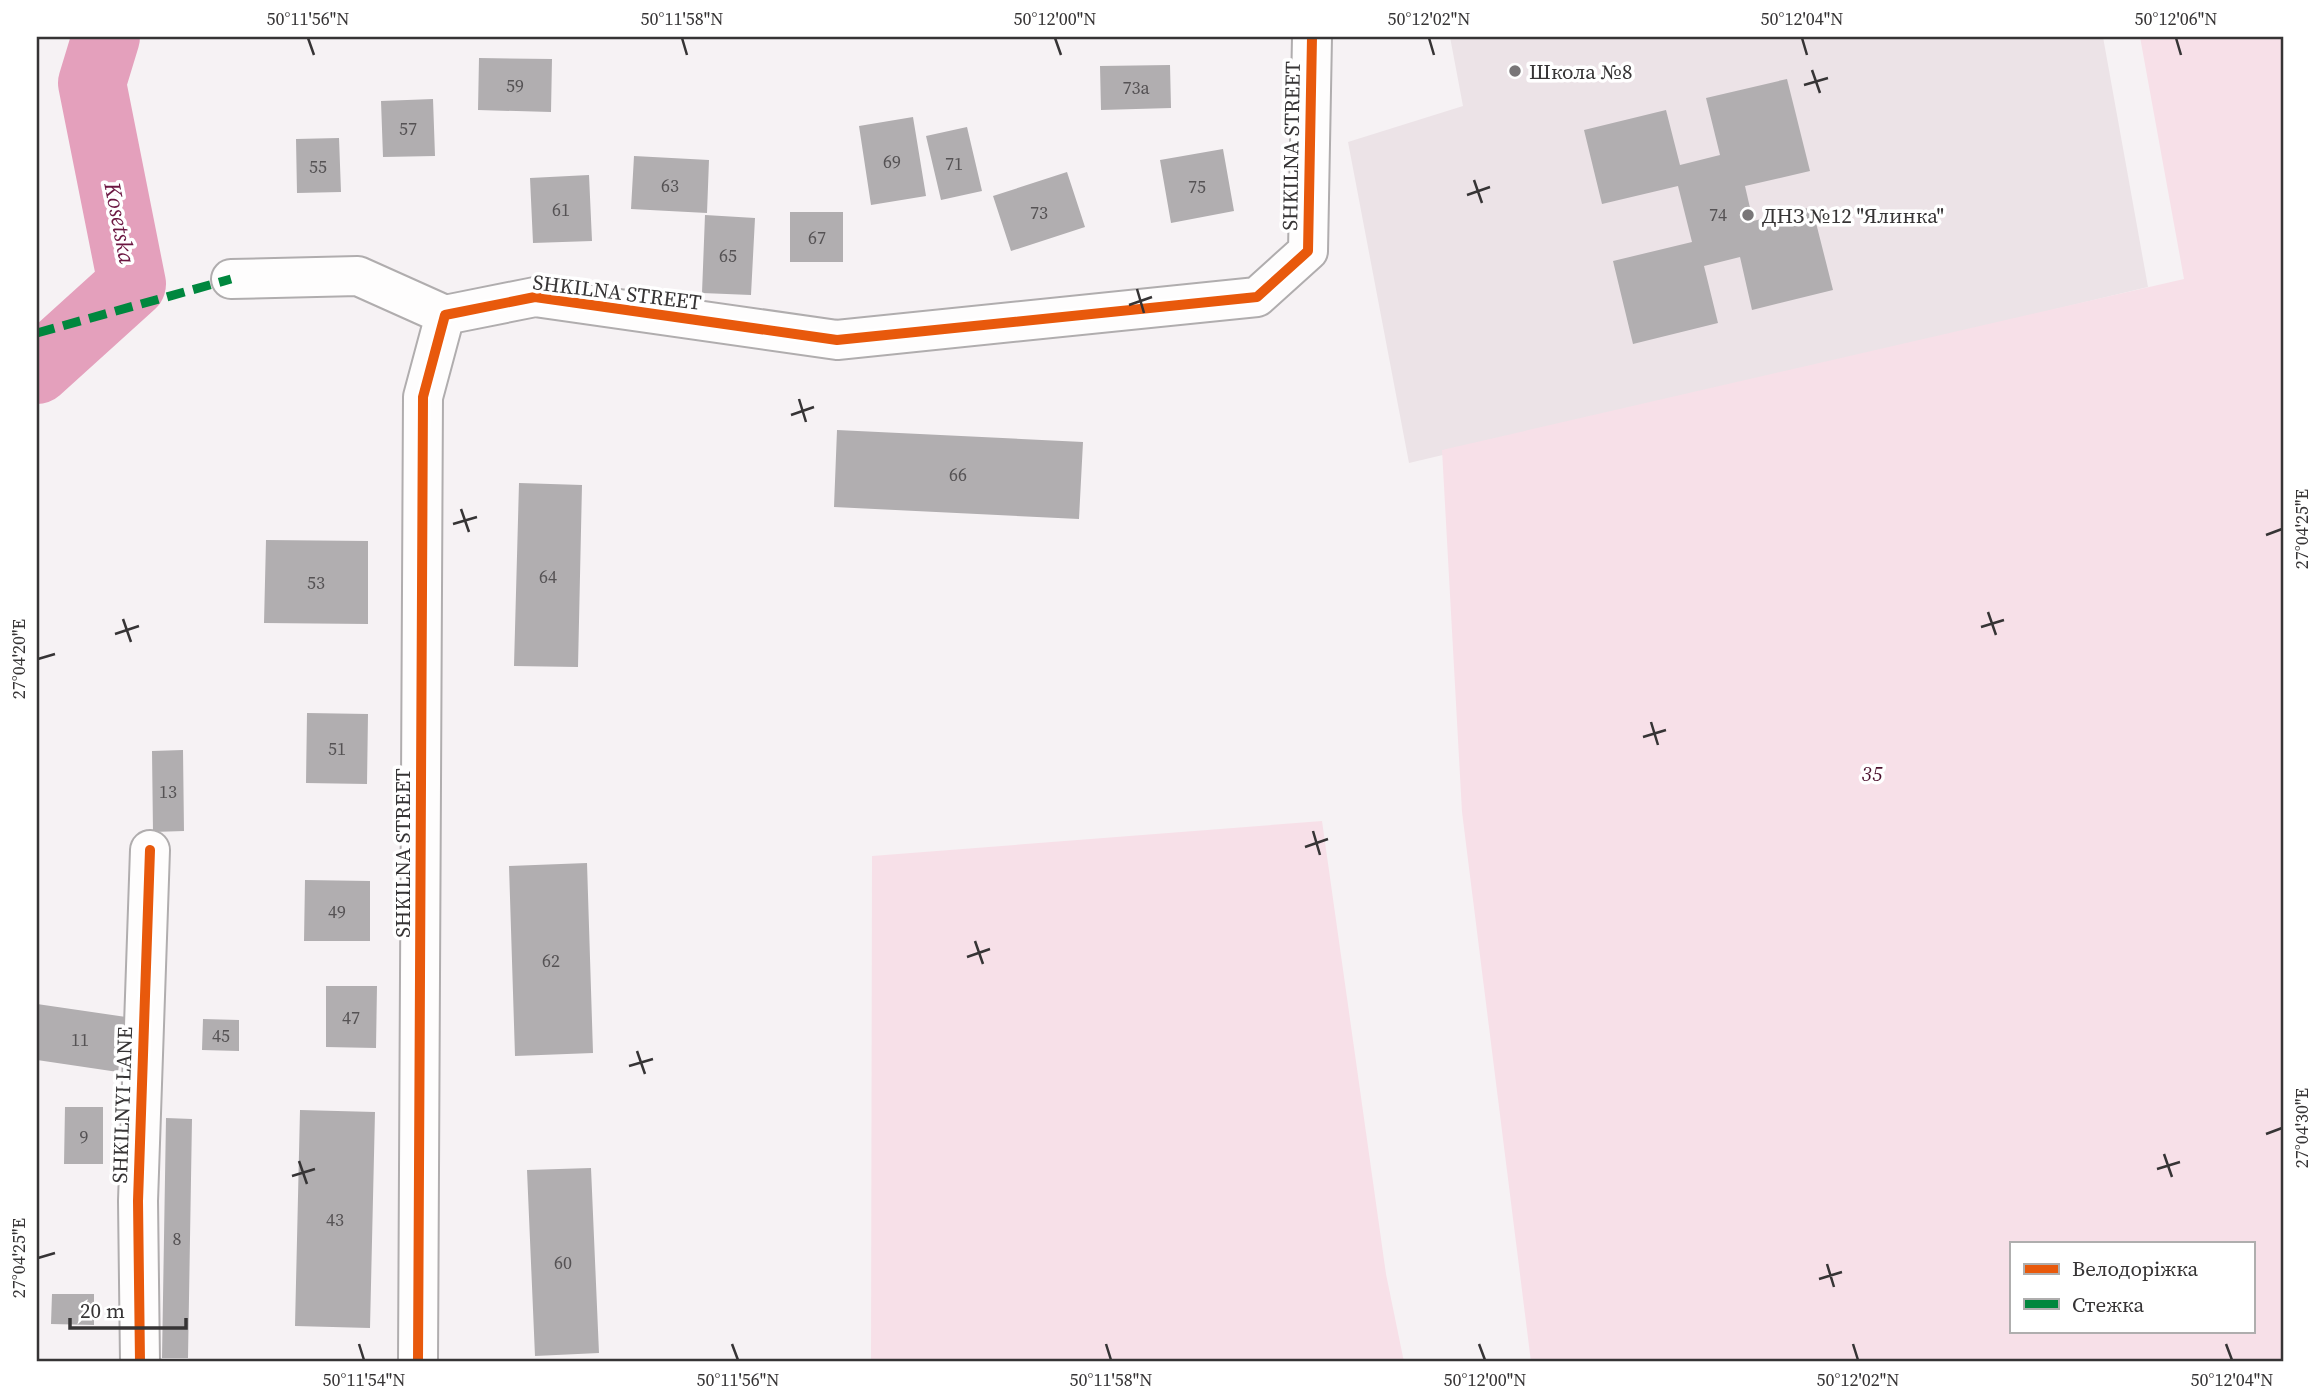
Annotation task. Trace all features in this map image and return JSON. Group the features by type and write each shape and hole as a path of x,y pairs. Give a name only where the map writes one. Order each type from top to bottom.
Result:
{"street":[{"name":"SHKILNA STREET","path":"418,1362 423,397 445,315 535,297 837,340 1257,297 1308,251 1312,37"},
{"path":"231,279 358,276 445,315"},
{"name":"SHKILNYI LANE","path":"139,1362 138,1201 150,850"}],"shaded area":[{"name":"ДНЗ №12 \"Ялинка\"","path":"1450,37 2103,37 2148,287 1409,463 1348,142 1463,106"}],"green space":[{"name":"35","path":"2140,37 2284,37 2284,1362 1531,1362 1462,812 1442,450 2184,279"},
{"path":"1322,821 1386,1274 1404,1362 871,1362 872,856"}],"building":[{"path":"479,58 552,59 551,112 478,110"},
{"path":"1170,65 1171,108 1101,110 1100,66"},
{"path":"1787,79 1810,171 1745,186 1753,221 1812,207 1833,290 1752,310 1740,257 1704,266 1718,323 1633,344 1613,261 1692,242 1678,186 1602,204 1584,130 1666,110 1680,165 1720,155 1706,98"},
{"path":"433,99 435,156 383,157 381,101"},
{"path":"913,117 926,196 871,205 859,126"},
{"path":"967,127 982,191 941,200 926,136"},
{"path":"339,138 341,192 297,193 296,139"},
{"path":"1223,149 1234,211 1171,223 1160,160"},
{"path":"634,156 709,160 707,213 631,209"},
{"path":"1067,172 1085,227 1011,251 993,196"},
{"path":"589,175 592,241 533,243 530,178"},
{"path":"790,212 843,212 843,262 790,262"},
{"path":"705,215 755,218 751,295 702,293"},
{"path":"837,430 1083,442 1079,519 834,507"},
{"path":"519,483 582,485 578,667 514,666"},
{"path":"266,540 368,541 368,624 264,623"},
{"path":"307,713 368,714 367,784 306,783"},
{"path":"183,750 184,831 153,832 152,751"},
{"path":"587,863 593,1053 515,1056 509,866"},
{"path":"305,880 370,881 370,941 304,941"},
{"path":"326,986 377,986 376,1048 326,1047"},
{"path":"37,1004 126,1017 118,1072 37,1060"},
{"path":"203,1019 239,1020 239,1051 202,1050"},
{"path":"65,1107 103,1107 103,1164 64,1164"},
{"path":"300,1110 375,1112 370,1328 295,1326"},
{"path":"166,1118 192,1119 188,1358 162,1358"},
{"path":"591,1168 599,1353 535,1356 527,1170"},
{"path":"52,1294 94,1294 94,1325 51,1324"}],"waterway":[{"name":"Kosetska","path":"37,370 132,284 92,83 106,37"}],"marked path":[{"path":"37,333 231,279"}],"cycle path":[{"path":"418,1362 423,397 445,315 535,297 837,340 1257,297 1308,251 1312,37"},
{"path":"140,1362 138,1201 150,850"}],"place":[{"name":"Школа №8","path":"1515,71"},
{"name":"ДНЗ №12 \"Ялинка\"","path":"1748,215"}]}
